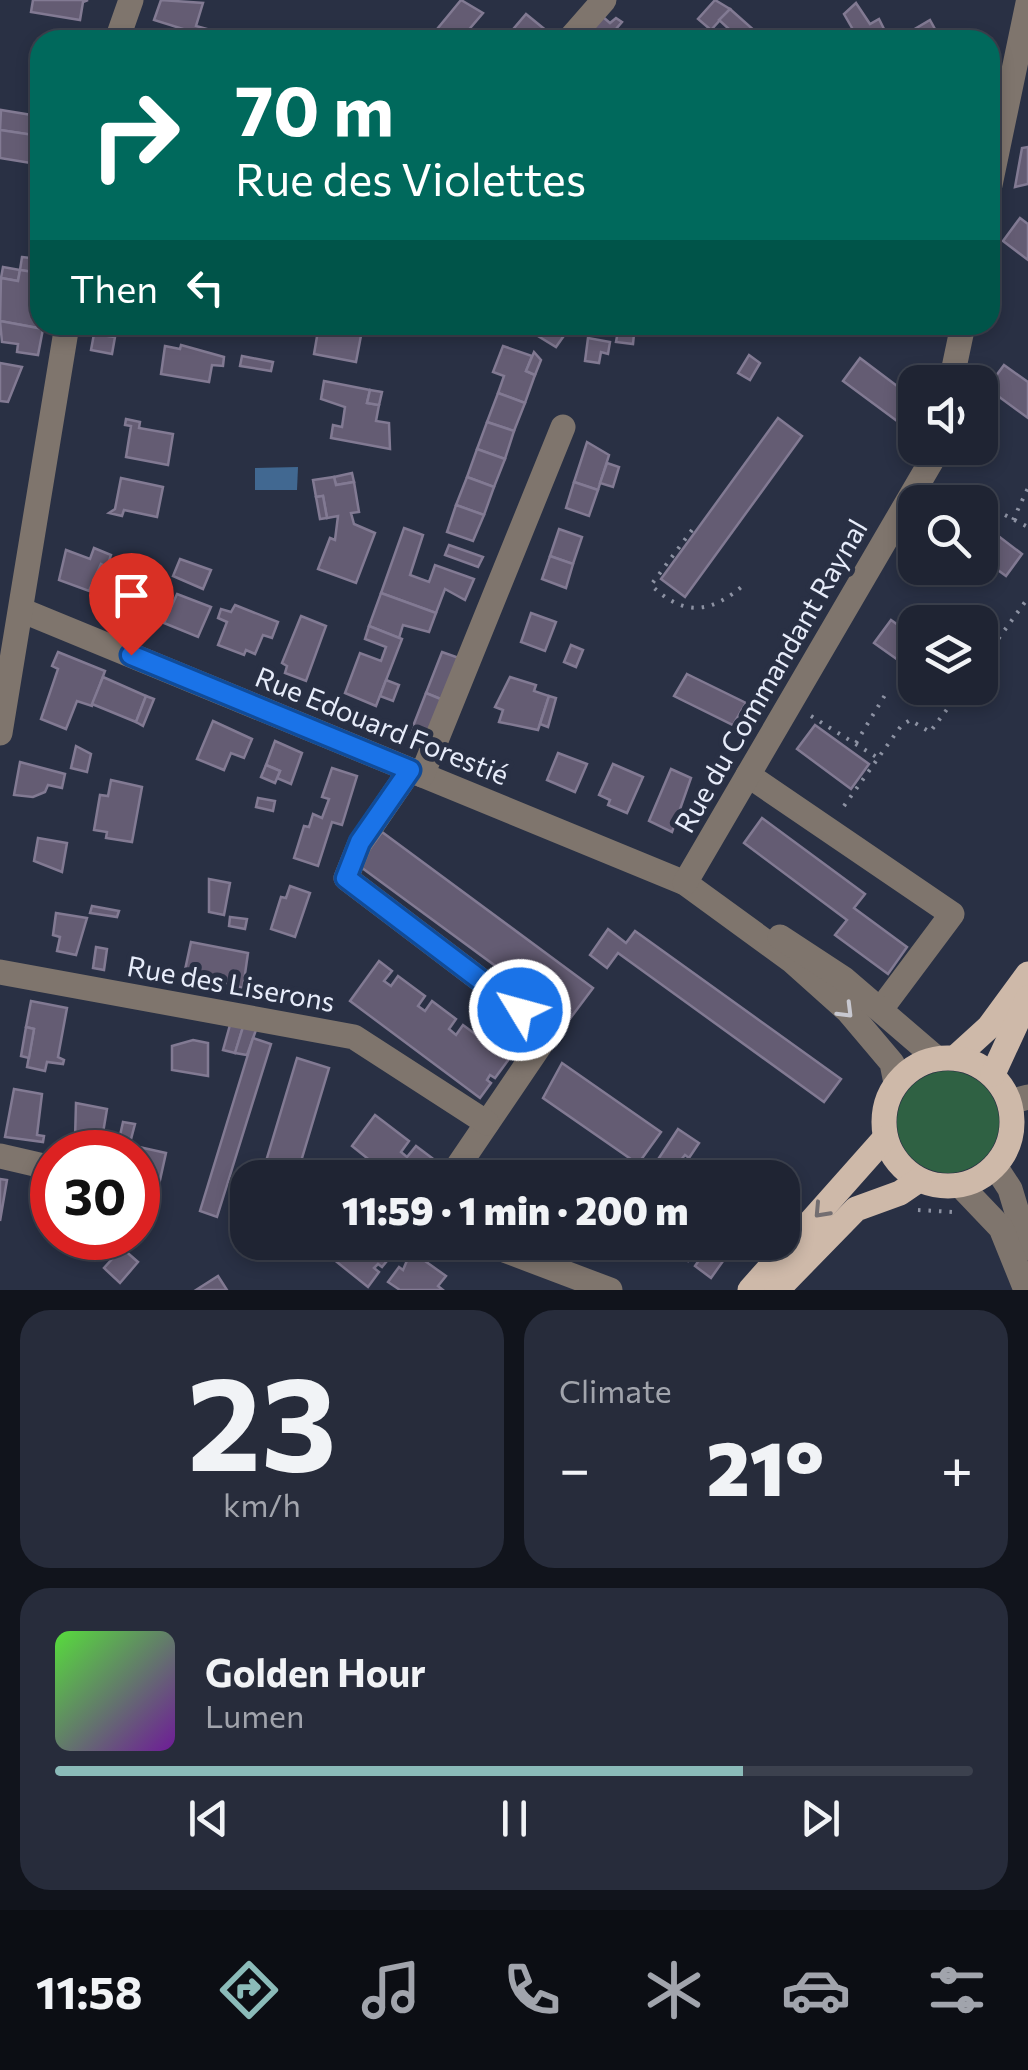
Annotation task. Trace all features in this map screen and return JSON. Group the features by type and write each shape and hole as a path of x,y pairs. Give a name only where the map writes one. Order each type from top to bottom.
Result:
{"main road":[{"path":"946,1058 992,1074 1019,1100 1009,1143 995,1166 960,1185 919,1180 904,1169 886,1138 884,1109 896,1083 914,1067 946,1058 989,1027 1028,974"},
{"path":"992,1074 1028,998"},
{"path":"750,1290 886,1138"},
{"path":"777,1290 856,1209 900,1194 919,1180"}],"street":[{"path":"121,30 131,0"},
{"path":"578,30 604,0"},
{"path":"1000,136 1028,3"},
{"path":"0,733 12,626 65,335"},
{"path":"955,365 961,335"},
{"path":"462,1160 549,1032 346,878 360,842 416,772 563,427"},
{"name":"Rue du Commandant Raynal","path":"684,883 929,465"},
{"name":"Rue Edouard Forestié","path":"12,626 416,772 684,883 806,950 946,1058"},
{"path":"748,774 952,914 881,1008"},
{"name":"Rue Edouard Forestié","path":"718,904 848,1012 892,1063 896,1083"},
{"name":"Rue des Liserons","path":"0,972 354,1037 488,1122"},
{"path":"0,1156 30,1163"},
{"path":"995,1166 1010,1190 1028,1248"},
{"path":"960,1185 989,1211 1012,1250 1026,1290"},
{"path":"531,1260 610,1290"}],"path":[{"path":"1014,520 1028,488"},
{"path":"1005,515 1028,527"},
{"path":"692,530 651,585 658,592 685,608 720,605 746,583"},
{"path":"998,638 1028,598"},
{"path":"856,743 886,695"},
{"path":"791,702 878,759"},
{"path":"844,806 910,720 930,732 950,705"},
{"path":"916,1210 989,1211"}],"green space":[{"path":"948,1071 967,1075 984,1086 995,1103 999,1122 995,1141 984,1158 967,1169 948,1173 929,1169 912,1158 901,1141 897,1122 901,1103 912,1086 929,1075"}],"water":[{"path":"298,467 297,490 255,490 255,468"}],"building":[{"path":"33,0 88,0 83,2 80,20 31,12"},
{"path":"161,0 203,3 196,26 211,30 186,30 154,20"},
{"path":"461,0 483,13 469,30 436,30"},
{"path":"715,0 730,9 711,30 698,19"},
{"path":"856,3 870,24 879,19 884,30 853,30 844,14"},
{"path":"730,9 754,30 730,30 719,20"},
{"path":"596,11 610,23 616,18 622,22 617,30 596,30 587,22"},
{"path":"526,14 546,30 512,30"},
{"path":"930,20 936,30 913,30"},
{"path":"1,110 30,115 30,134 0,130"},
{"path":"0,130 30,134 30,163 0,158"},
{"path":"1028,147 1028,184 1015,187 1022,148"},
{"path":"1020,218 1028,224 1028,260 1003,241"},
{"path":"22,257 30,258 30,272 20,270"},
{"path":"3,267 20,270 18,281 1,278"},
{"path":"20,270 30,272 30,326 0,321 1,278 18,281"},
{"path":"0,321 30,327 30,335 42,335 38,355 17,352 18,344 2,342"},
{"path":"94,335 115,337 112,354 91,350"},
{"path":"317,335 361,335 356,362 314,354"},
{"path":"560,335 563,337 556,347 538,336"},
{"path":"617,335 634,335 633,344 616,342"},
{"path":"588,338 610,342 608,354 601,352 599,363 585,361"},
{"path":"181,345 224,357 223,366 212,365 209,382 161,374 165,346 180,349"},
{"path":"503,346 532,356 526,371 535,375 525,403 498,393 504,376 493,372"},
{"path":"534,352 541,360 535,375 526,371"},
{"path":"749,355 760,363 750,380 738,373"},
{"path":"242,356 273,362 271,371 240,366"},
{"path":"860,358 898,387 897,421 843,381"},
{"path":"0,363 22,367 8,402 0,401"},
{"path":"1004,365 1028,382 1028,418 998,396 998,373"},
{"path":"324,381 370,390 367,403 379,405 376,421 389,423 390,449 331,438 333,425 342,427 345,407 321,399"},
{"path":"370,390 382,392 379,405 367,403"},
{"path":"498,393 525,403 514,431 487,422"},
{"path":"778,418 802,436 685,597 661,579"},
{"path":"126,419 140,422 139,428 173,434 168,465 126,457 131,426 125,425"},
{"path":"487,422 514,431 505,459 477,449"},
{"path":"587,442 609,455 598,490 574,482"},
{"path":"477,449 505,459 494,487 467,477"},
{"path":"607,463 619,467 613,487 600,483"},
{"path":"352,473 354,482 336,485 334,477"},
{"path":"334,477 336,485 354,482 359,512 351,513 354,524 375,533 356,583 318,569 330,538 335,540 338,516 327,518 323,496 316,497 313,480"},
{"path":"467,477 494,487 484,515 456,505"},
{"path":"121,478 163,487 157,517 124,510 122,516 109,513 115,509"},
{"path":"574,482 598,490 589,516 566,508"},
{"path":"323,496 327,518 320,519 316,497"},
{"path":"456,505 484,515 473,541 447,532"},
{"path":"404,528 423,535 410,575 429,582 435,565 474,579 465,600 445,589 436,613 381,593"},
{"path":"559,529 582,537 573,564 550,556"},
{"path":"998,536 1022,554 1006,576 998,570"},
{"path":"449,545 483,557 478,567 445,555"},
{"path":"94,548 111,555 107,567 101,564 89,591 59,580 66,550 90,559"},
{"path":"550,556 573,564 566,588 542,579"},
{"path":"180,559 211,570 203,589 173,576"},
{"path":"124,578 150,589 140,612 115,602"},
{"path":"381,593 436,613 429,632 403,625 399,638 369,626"},
{"path":"177,594 211,607 198,637 164,623"},
{"path":"235,605 278,622 272,638 263,635 255,654 246,650 244,655 218,645 227,622 218,618 221,609 231,612"},
{"path":"531,613 556,622 545,651 521,642"},
{"path":"301,616 326,626 306,681 285,673 287,666 282,663"},
{"path":"891,620 898,625 898,660 874,643"},
{"path":"369,626 402,639 376,706 345,693 360,653 381,661 386,647 365,639"},
{"path":"571,645 583,650 576,667 564,662"},
{"path":"58,652 105,671 92,706 77,701 66,729 41,719 58,669 52,666"},
{"path":"442,652 459,658 443,700 426,693"},
{"path":"687,674 746,703 733,725 674,696"},
{"path":"103,677 146,696 136,722 92,704"},
{"path":"510,677 536,685 534,691 549,696 538,730 499,722 503,710 495,707"},
{"path":"386,680 399,685 393,701 380,696"},
{"path":"426,693 443,700 427,740 410,734"},
{"path":"146,696 154,699 143,726 136,722"},
{"path":"549,696 556,698 548,727 540,724"},
{"path":"213,721 252,739 244,758 231,753 224,770 197,759"},
{"path":"815,725 869,764 851,789 797,749"},
{"path":"275,741 302,753 291,784 277,778 280,771 266,765"},
{"path":"76,746 91,754 87,772 71,768"},
{"path":"558,753 587,764 575,792 547,780"},
{"path":"20,762 65,774 62,788 48,785 45,792 33,797 14,795"},
{"path":"613,764 643,777 627,813 608,805 610,800 599,795"},
{"path":"266,765 280,771 275,783 261,777"},
{"path":"332,768 357,776 342,825 332,822 318,866 294,858 304,826 309,827 313,814 322,818 329,799 322,797"},
{"path":"671,769 691,778 672,832 649,821"},
{"path":"111,780 142,787 132,842 106,838 107,832 94,830 100,795 108,796"},
{"path":"258,798 275,801 273,811 256,807"},
{"path":"762,818 865,894 854,908 907,947 888,974 835,935 847,920 744,843"},
{"path":"382,832 593,988 569,1020 358,865"},
{"path":"38,838 67,843 62,872 34,861"},
{"path":"209,879 230,883 224,915 209,912"},
{"path":"290,886 310,893 295,937 271,929 281,897 286,898"},
{"path":"92,906 119,911 117,917 90,913"},
{"path":"56,913 87,918 76,955 57,951 60,937 53,935"},
{"path":"230,917 247,919 245,929 229,926"},
{"path":"608,929 626,943 635,931 841,1079 824,1102 618,953 607,968 590,955"},
{"path":"191,942 248,953 243,988 185,970"},
{"path":"96,947 107,949 104,970 93,968"},
{"path":"379,961 392,971 384,981 391,986 398,976 425,996 418,1006 425,1011 432,1001 456,1019 449,1029 456,1035 463,1025 509,1059 495,1078 490,1075 487,1080 491,1083 480,1098 350,1001"},
{"path":"31,1001 67,1008 58,1057 64,1060 63,1064 47,1062 45,1071 27,1067 34,1029 26,1027"},
{"path":"230,1025 243,1027 235,1053 223,1050"},
{"path":"26,1027 34,1029 29,1058 21,1056"},
{"path":"243,1027 256,1030 247,1055 235,1053"},
{"path":"253,1038 271,1044 235,1160 230,1160 230,1175 217,1217 200,1211"},
{"path":"193,1040 208,1043 208,1076 172,1070 172,1046"},
{"path":"297,1058 329,1068 301,1160 266,1160"},
{"path":"562,1063 661,1132 641,1160 632,1160 543,1098"},
{"path":"14,1089 42,1094 38,1130 30,1130 30,1140 5,1137"},
{"path":"76,1103 107,1109 104,1130 75,1130"},
{"path":"375,1115 409,1141 401,1152 407,1157 416,1146 432,1158 370,1160 352,1146"},
{"path":"123,1122 135,1124 133,1130 121,1130"},
{"path":"678,1129 699,1143 689,1158 685,1155 681,1160 658,1160"},
{"path":"160,1152 166,1153 160,1180"},
{"path":"0,1179 7,1180 0,1221"},
{"path":"111,1260 138,1262 120,1283 104,1268"},
{"path":"334,1260 388,1260 382,1267 378,1264 374,1268 379,1272 368,1287"},
{"path":"407,1260 424,1260 446,1276 438,1286 443,1290 400,1290 388,1282 399,1267 403,1270"},
{"path":"699,1260 724,1260 711,1278 695,1266"},
{"path":"218,1276 227,1290 196,1290"}],"route":[{"path":"131,655 410,770 360,842 346,878 520,1010"}]}
